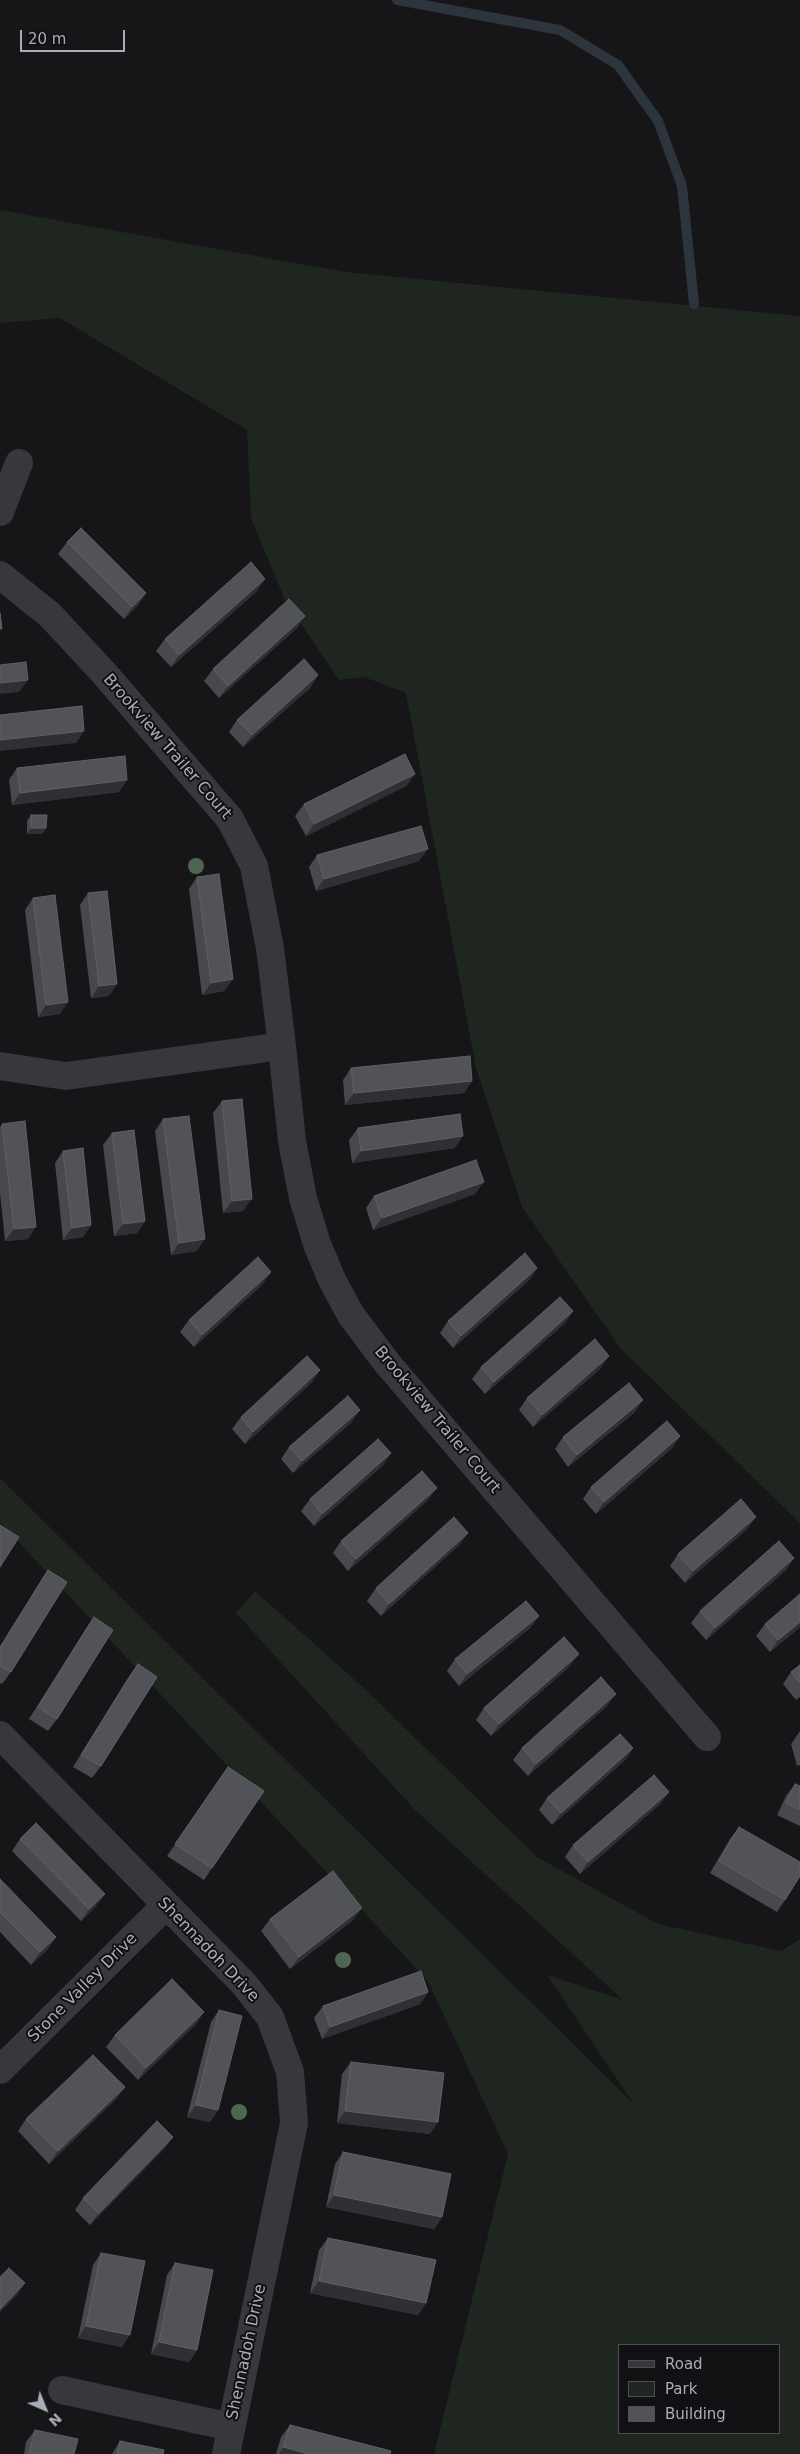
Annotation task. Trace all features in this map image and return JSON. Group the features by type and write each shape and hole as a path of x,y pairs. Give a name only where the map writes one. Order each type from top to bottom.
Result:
{"street":[{"path":"0,512 19,463"},
{"name":"Brookview Trailer Court","path":"0,575 50,615 200,781 230,819 254,866 270,948 292,1141 303,1198 317,1244 332,1280 352,1315 404,1382 707,1738"},
{"path":"0,1066 66,1076 282,1046"},
{"name":"Shennadoh Drive","path":"0,1736 244,1984 270,2016 290,2072 294,2123 226,2454"},
{"name":"Stone Valley Drive","path":"0,2070 166,1906"},
{"path":"62,2390 231,2427"}],"green space":[{"path":"0,210 345,272 800,316 800,1523 621,1349 522,1207 476,1068 406,693 364,677 339,680 285,600 251,518 247,430 60,318 0,323"},
{"path":"0,1478 633,2103 547,1975 623,2000 415,1810 236,1613 255,1591 365,1689 537,1857 658,1924 781,1951 800,1939 800,2454 434,2454 508,2154 428,1981 0,1522"}],"building":[{"path":"81,528 146,593 132,607 67,542"},
{"path":"251,562 265,579 179,655 165,639"},
{"path":"289,599 305,616 228,686 213,669"},
{"path":"0,613 2,629 0,629"},
{"path":"304,659 318,675 252,735 237,720"},
{"path":"26,662 28,680 0,683 0,665"},
{"path":"82,706 84,731 0,740 0,715"},
{"path":"405,754 415,774 314,824 304,804"},
{"path":"125,756 127,780 20,793 17,768"},
{"path":"31,815 47,815 46,828 31,828"},
{"path":"421,826 428,849 324,879 317,855"},
{"path":"219,874 233,979 211,983 197,877"},
{"path":"107,891 117,984 99,986 88,893"},
{"path":"55,895 68,1002 46,1005 33,898"},
{"path":"470,1056 472,1081 354,1093 351,1068"},
{"path":"242,1099 252,1199 232,1201 222,1101"},
{"path":"460,1114 463,1136 361,1151 358,1128"},
{"path":"189,1116 205,1239 179,1243 163,1119"},
{"path":"25,1121 36,1227 14,1229 2,1124"},
{"path":"134,1130 145,1221 123,1224 112,1133"},
{"path":"83,1148 91,1225 72,1228 63,1151"},
{"path":"476,1160 484,1182 382,1218 374,1196"},
{"path":"525,1253 537,1268 461,1336 448,1321"},
{"path":"258,1257 271,1272 202,1335 189,1320"},
{"path":"560,1297 573,1311 494,1382 481,1367"},
{"path":"595,1339 609,1356 542,1415 527,1398"},
{"path":"307,1356 320,1370 253,1432 241,1417"},
{"path":"629,1383 643,1400 577,1455 563,1437"},
{"path":"348,1396 360,1410 302,1461 289,1447"},
{"path":"667,1421 680,1436 604,1502 591,1487"},
{"path":"378,1439 391,1453 322,1514 310,1499"},
{"path":"422,1471 437,1488 356,1559 341,1541"},
{"path":"741,1499 756,1517 693,1571 678,1554"},
{"path":"454,1517 468,1533 389,1604 376,1588"},
{"path":"0,1525 19,1537 0,1567"},
{"path":"779,1541 794,1558 715,1628 700,1611"},
{"path":"48,1570 67,1582 11,1672 0,1666 0,1648"},
{"path":"800,1594 800,1622 778,1640 765,1624"},
{"path":"526,1601 539,1616 467,1674 455,1659"},
{"path":"94,1617 113,1630 57,1719 38,1707"},
{"path":"564,1637 579,1654 499,1724 484,1708"},
{"path":"138,1664 157,1677 101,1766 81,1755"},
{"path":"800,1665 800,1683 791,1672"},
{"path":"601,1677 616,1694 536,1764 522,1748"},
{"path":"620,1734 633,1748 561,1813 547,1798"},
{"path":"228,1767 264,1791 212,1868 175,1844"},
{"path":"654,1775 669,1792 588,1862 573,1845"},
{"path":"795,1784 800,1786 800,1810 786,1803"},
{"path":"36,1823 105,1894 89,1909 20,1839"},
{"path":"739,1827 800,1862 800,1876 785,1900 719,1861"},
{"path":"333,1871 362,1908 299,1957 270,1919"},
{"path":"0,1879 56,1937 40,1952 0,1912"},
{"path":"421,1971 428,1992 330,2027 323,2006"},
{"path":"172,1979 204,2012 146,2068 115,2035"},
{"path":"219,2010 242,2016 218,2110 196,2105"},
{"path":"93,2055 125,2087 58,2151 26,2119"},
{"path":"351,2062 444,2073 438,2122 345,2111"},
{"path":"157,2121 173,2137 99,2213 83,2198"},
{"path":"343,2152 451,2174 442,2217 334,2195"},
{"path":"328,2238 436,2260 426,2303 319,2281"},
{"path":"101,2253 145,2261 130,2335 86,2326"},
{"path":"175,2263 213,2270 197,2350 159,2342"},
{"path":"9,2268 25,2283 0,2309 0,2277"},
{"path":"290,2425 391,2451 390,2454 309,2454 283,2447"},
{"path":"35,2430 78,2439 74,2454 29,2454"},
{"path":"120,2441 164,2450 163,2454 117,2454"}],"waterway":[{"path":"397,0 560,30 618,65 658,121 682,186 694,304"}]}
